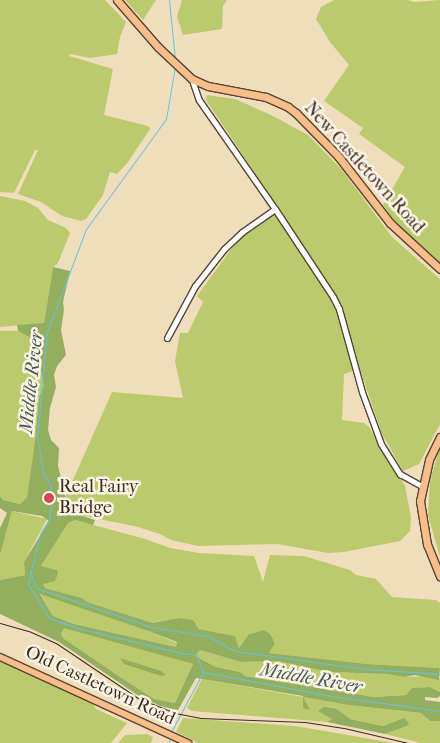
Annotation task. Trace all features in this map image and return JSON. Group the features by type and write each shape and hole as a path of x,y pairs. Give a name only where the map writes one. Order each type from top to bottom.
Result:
{"highway":[{"name":"New Castletown Road","path":"117,0 158,48 181,70 208,86 266,97 288,107 314,130 338,156 390,223 440,269"},
{"path":"440,437 425,475 420,501 424,530 440,576"}],"main road":[{"name":"Old Castletown Road","path":"0,657 188,743"}],"street":[{"path":"193,83 199,100 333,296 339,309 349,349 375,431 400,474 422,486"},
{"path":"168,338 195,286 224,248 242,232 275,209"},
{"path":"408,480 418,479 425,475"}],"green space":[{"path":"0,0 105,0 126,22 120,37 117,54 90,58 70,54 69,56 113,69 104,115 148,126 150,129 128,162 117,174 110,172 103,195 86,219 81,221 62,216 41,202 18,194 38,150 35,150 14,193 0,192"},
{"path":"125,0 156,0 143,20"},
{"path":"182,0 227,0 223,6 222,29 183,35 177,17"},
{"path":"334,0 408,0 414,2 440,0 440,264 397,224 383,205 405,167 359,134 363,128 324,101 349,65 330,42 316,19 321,7"},
{"path":"207,95 235,99 271,115 308,135 342,170 392,237 440,279 440,424 419,464 403,471 382,434 347,332 341,306 333,290 206,100"},
{"path":"0,196 25,201 38,208 48,220 66,228 70,233 58,263 53,267 44,323 0,327"},
{"path":"274,214 336,310 353,371 344,374 342,420 364,423 369,427 405,486 411,517 410,531 400,541 344,552 328,553 277,544 198,546 171,540 160,534 138,527 80,515 68,507 65,498 112,392 183,398 175,361 180,333 188,333 203,302 197,296 238,240"},
{"path":"53,267 70,271 63,302 64,310 61,330 66,355 57,366 54,375 56,387 50,408 48,430 51,440 59,448 58,466 68,507 80,515 95,520 93,525 75,520 68,523 41,566 57,570 58,573 55,581 43,584 45,588 82,598 87,602 153,623 179,618 193,620 199,629 235,636 239,648 249,634 264,630 270,634 275,643 269,653 367,664 440,668 439,680 415,675 405,677 386,674 329,672 278,661 241,662 200,650 195,656 216,667 240,672 245,676 374,697 406,695 412,688 430,687 440,692 440,696 437,698 425,697 425,700 440,702 440,721 430,721 421,713 348,705 196,678 178,710 160,706 136,694 59,642 0,614 0,580 25,575 24,562 49,521 42,516 12,511 0,555 0,528 7,513 0,508 0,496 3,500 20,504 27,497 39,397 44,386 36,349 31,338 18,331 17,325 44,323","holes":["40,594 177,642 176,647 74,624 53,616","64,628 193,664 175,703 154,699 123,679 63,638 61,634"]},
{"path":"0,331 18,331 31,338 36,349 44,386 39,397 27,497 20,504 3,500 0,496"},
{"path":"440,447 440,557 428,515 430,480"},
{"path":"12,511 47,519 24,562 25,575 0,580 0,555"},
{"path":"75,520 145,539 170,548 199,553 254,556 263,582 270,555 304,556 350,570 356,575 376,579 392,597 436,600 440,603 440,668 367,664 268,653 275,642 264,630 249,634 239,648 235,636 199,629 196,624 179,618 153,623 87,602 82,598 45,588 42,584 57,570 41,566 68,523"},
{"path":"40,593 151,632 177,643 176,647 74,624 53,616"},
{"path":"64,627 193,664 175,703 154,699 63,638 61,634"},
{"path":"200,650 241,662 278,661 329,672 386,674 405,677 424,676 440,679 440,692 430,687 413,688 406,695 374,697 245,676 240,672 216,667 195,656"},
{"path":"120,658 161,671 166,675 161,676 124,664"},
{"path":"0,661 92,702 96,709 127,723 111,743 0,743"},
{"path":"202,679 348,705 421,713 430,721 440,721 440,743 421,743 385,734 407,726 404,718 383,726 350,719 337,709 332,719 327,722 192,711 187,708"},
{"path":"303,697 310,710 303,708"},
{"path":"324,707 337,709 350,719 383,726 404,718 409,723 407,726 385,734 327,722 332,719 318,711"},
{"path":"183,718 295,726 394,743 198,743 176,732"},
{"path":"147,734 153,737 151,743 118,743 125,735"}],"waterway":[{"name":"Middle River","path":"169,0 175,59"},
{"name":"Middle River","path":"175,66 166,119 86,229 47,332 37,437 43,472 50,485 52,496 49,519 40,534 28,584 49,618 78,628 181,653 197,655 203,672"},
{"path":"30,572 36,588 151,627 207,636 235,651 366,669 440,674"},
{"path":"171,732 203,672"},
{"name":"Middle River","path":"204,672 331,696 440,711"},
{"path":"169,743 170,736"}],"railway":[{"path":"0,623 31,632 56,643 138,698 175,713 200,718 305,722 344,728 408,743"}],"place":[{"name":"Real Fairy Bridge","path":"49,498"}]}
